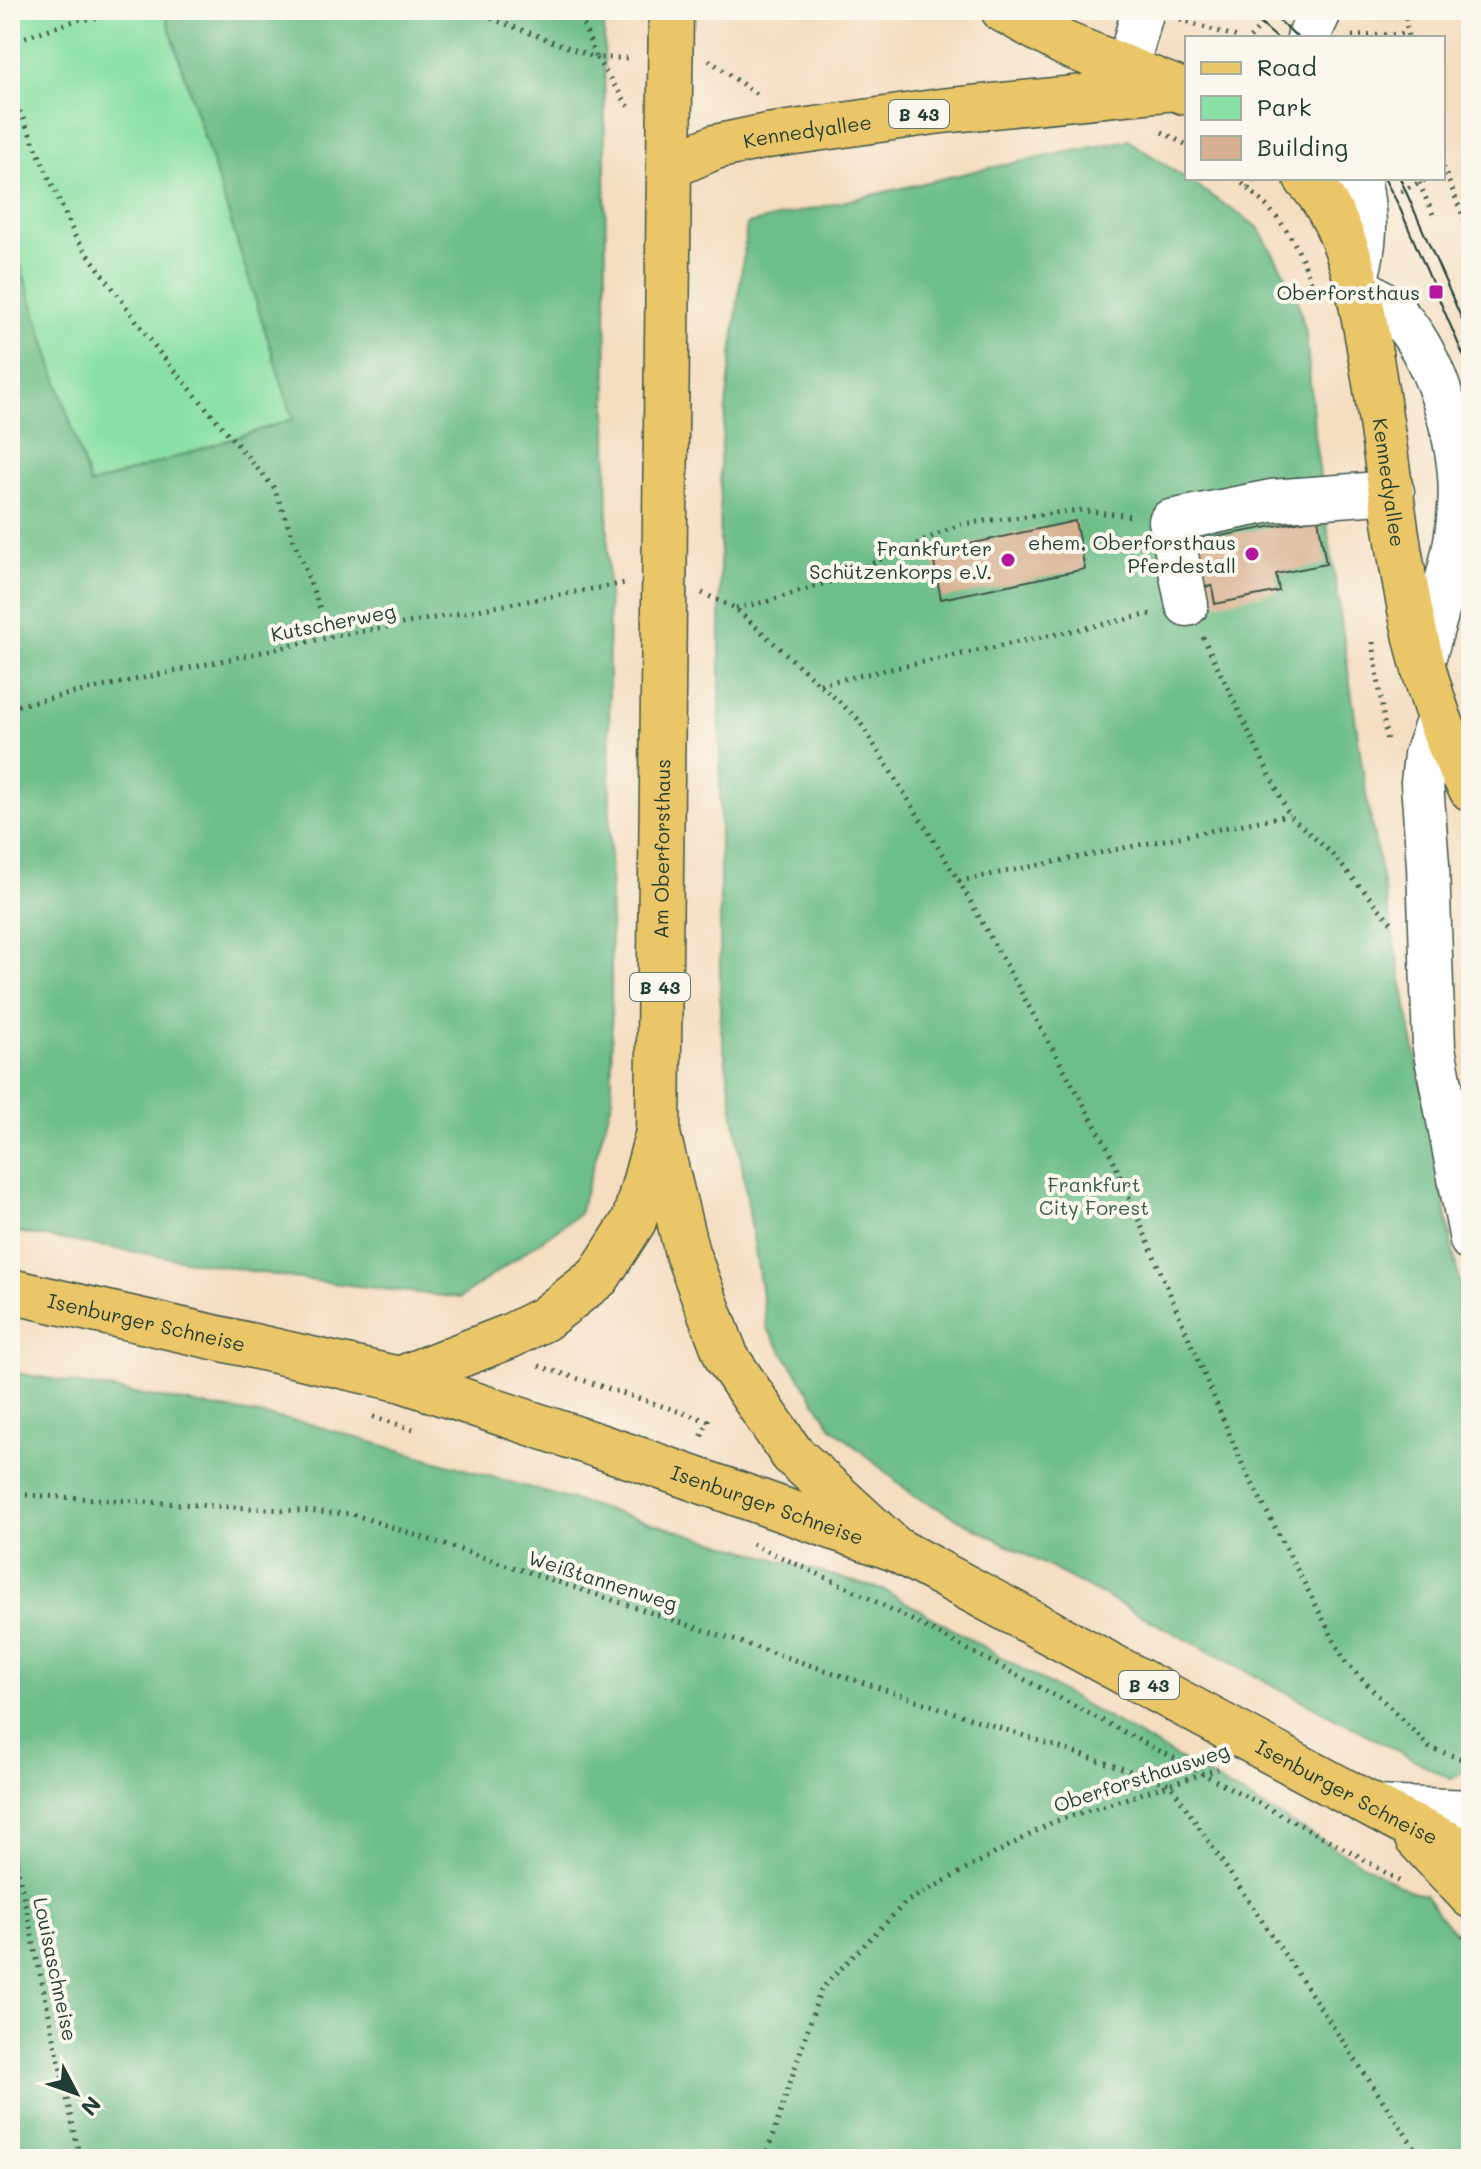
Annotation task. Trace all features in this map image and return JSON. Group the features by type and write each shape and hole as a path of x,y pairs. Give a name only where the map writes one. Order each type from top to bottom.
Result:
{"main road":[{"name":"B 43","path":"669,167 671,10"},
{"name":"B 43","path":"1003,10 1055,40 1183,91"},
{"name":"Kennedyallee","path":"669,167 715,147 767,136 941,111 1183,91"},
{"name":"Am Oberforsthaus","path":"669,167 658,1134 687,1253 727,1358 792,1454 895,1549"},
{"name":"Kennedyallee","path":"1307,180 1335,219 1334,287 1371,358 1405,581 1441,703 1453,756 1471,789"},
{"path":"399,1379 510,1336 544,1319 598,1277 634,1221 658,1134"},
{"name":"Isenburger Schneise","path":"10,1291 399,1379 895,1549 1388,1814 1471,1854"},
{"path":"1388,1814 1462,1911"}],"street":[{"path":"1127,68 1143,10"},
{"path":"1312,36 1335,23"},
{"path":"1359,180 1367,216 1365,250 1334,287 1393,310 1413,334 1436,382 1455,451 1460,495 1441,703 1422,770 1414,938 1471,1240"},
{"path":"1187,605 1170,521 1271,501 1393,492"},
{"path":"1388,1814 1471,1811"}],"path":[{"path":"10,42 77,20 169,10"},
{"path":"469,10 596,58"},
{"path":"578,10 596,58 637,119"},
{"path":"1143,10 1234,36"},
{"path":"1252,36 1275,10"},
{"path":"1335,23 1408,36 1405,10"},
{"path":"10,89 75,236 159,352 274,488 331,637"},
{"path":"1445,175 1471,236"},
{"path":"1238,180 1282,220 1302,254 1334,287"},
{"path":"1248,188 1253,180"},
{"path":"1419,183 1433,214"},
{"path":"735,608 832,581 961,524 1079,510 1170,521"},
{"path":"664,576 735,608 858,719 959,881 1109,1150 1243,1466 1346,1663 1430,1748 1471,1762"},
{"name":"Kutscherweg","path":"10,707 331,637 664,576"},
{"path":"819,684 1187,605 1289,815 1414,938"},
{"path":"1371,630 1388,749"},
{"path":"959,881 1289,815"},
{"path":"510,1336 523,1360 708,1421 685,1476"},
{"path":"364,1415 419,1431"},
{"name":"Weißtannenweg","path":"10,1494 352,1514 1170,1784"},
{"path":"744,1541 849,1588 1205,1773 1357,1855 1409,1889"},
{"name":"Oberforsthausweg","path":"765,2159 821,1989 906,1902 1053,1822 1272,1751"},
{"path":"1170,1784 1422,2159"},
{"name":"Louisaschneise","path":"10,1833 80,2159"},
{"path":"1462,1911 1471,1943"}],"green space":[{"path":"10,10 164,10 294,420 90,485 10,232"},
{"path":"164,10 604,10 612,1101 579,1214 460,1298 299,1279 10,1231 10,232 90,485 293,419"},
{"name":"Frankfurt City Forest","path":"1128,140 1258,227 1295,292 1306,333 1315,442 1367,800 1471,1344 1471,1765 1451,1779 913,1495 832,1427 767,1328 720,1023 720,459 747,224 979,170"},
{"path":"10,1372 306,1423 886,1591 1410,1891 1425,1894 1438,1914 1471,1949 1471,2159 10,2159"}],"building":[{"name":"ehem. Oberforsthaus Pferdestall","path":"1318,518 1326,564 1276,574 1279,591 1215,604 1212,586 1186,590 1177,544"},
{"name":"Frankfurter Schützenkorps e.V.","path":"1075,521 1085,569 941,599 932,552"}],"tram line":[{"path":"1245,10 1275,36"},
{"path":"1268,10 1296,36"},
{"path":"1385,180 1471,373"},
{"path":"1401,180 1471,340"}],"place":[{"name":"Oberforsthaus","path":"1436,292"},
{"name":"ehem. Oberforsthaus Pferdestall","path":"1252,554"},
{"name":"Frankfurter Schützenkorps e.V.","path":"1008,560"}]}
